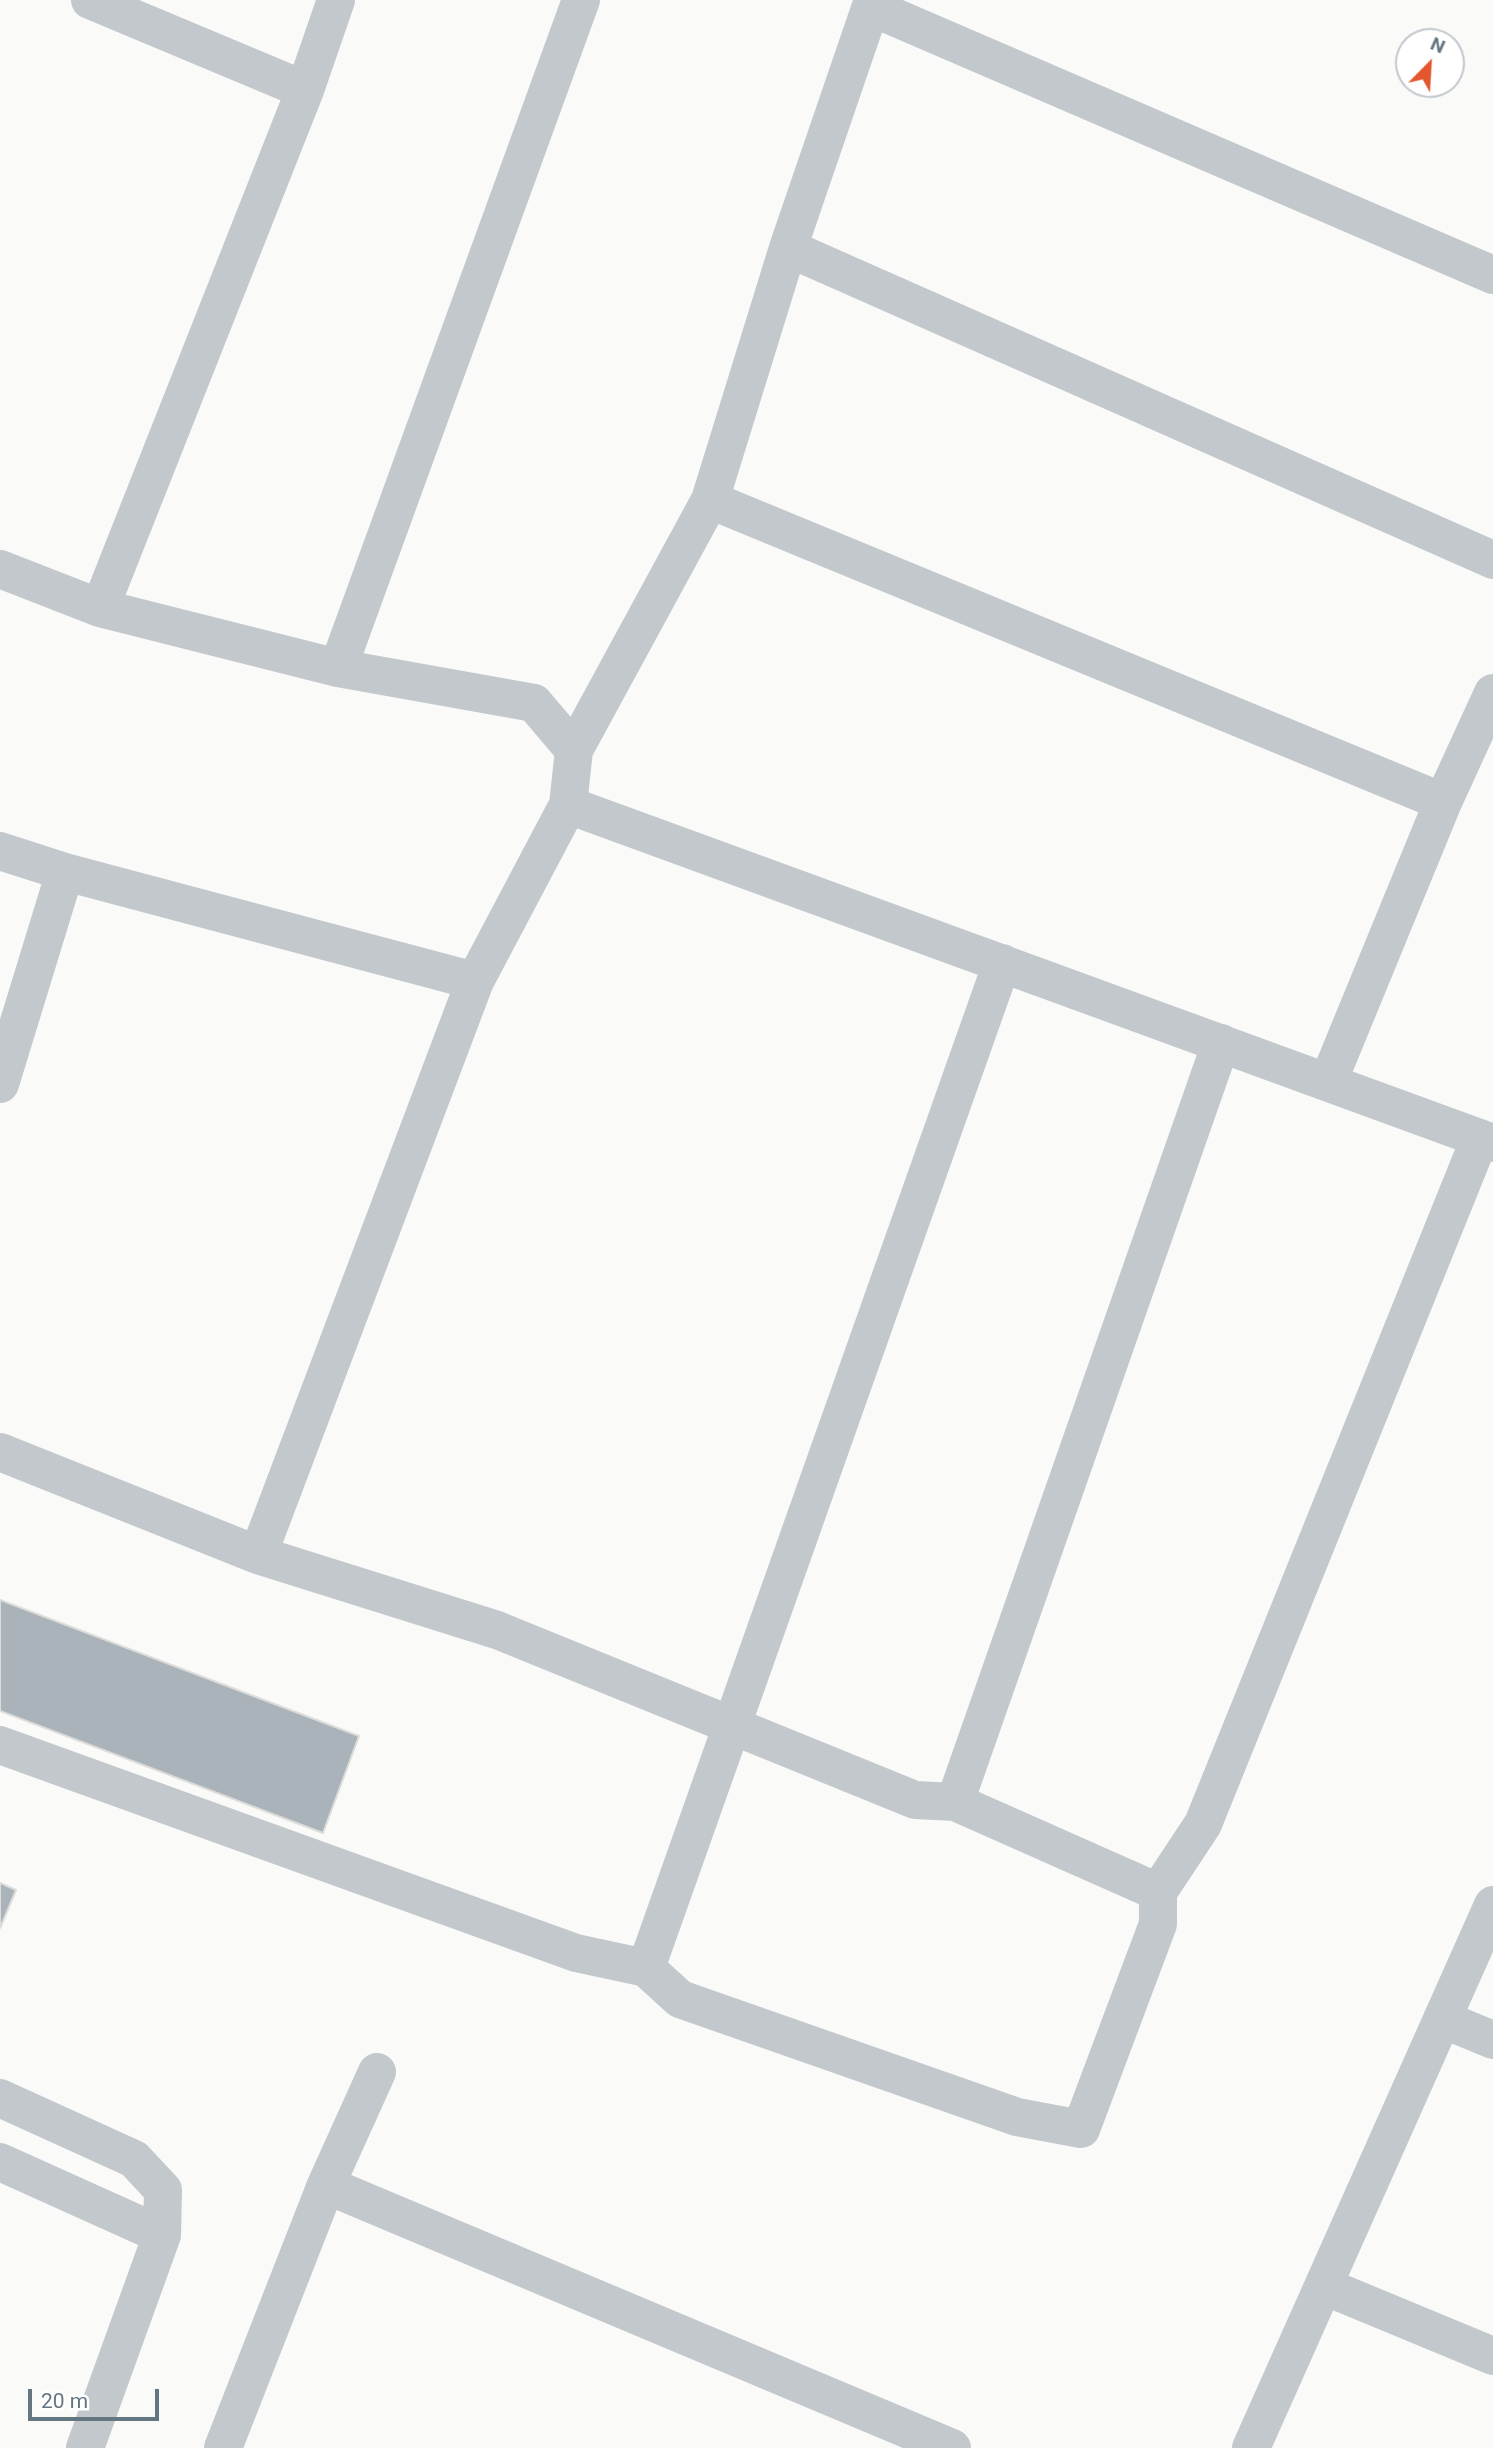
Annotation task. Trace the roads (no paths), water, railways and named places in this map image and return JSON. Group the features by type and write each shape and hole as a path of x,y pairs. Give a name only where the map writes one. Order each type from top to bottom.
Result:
{"street":[{"path":"90,0 305,90"},
{"path":"100,608 305,90 336,0"},
{"path":"338,668 581,0"},
{"path":"258,1555 475,981 568,805 575,750 710,500 788,248 872,3 1493,275"},
{"path":"788,248 1493,560"},
{"path":"710,500 1443,802"},
{"path":"0,569 100,608 338,668 534,703 575,750"},
{"path":"1328,1082 1443,802 1493,693"},
{"path":"0,1745 576,1953 646,1968 680,1999 1017,2117 1080,2129 1158,1924 1158,1892 1203,1824 1486,1140 568,805"},
{"path":"0,851 65,872 475,981"},
{"path":"0,1084 65,872"},
{"path":"646,1968 1002,963"},
{"path":"956,1802 1221,1043"},
{"path":"0,1452 258,1555 497,1630 915,1800 956,1802 1158,1892"},
{"path":"1251,2448 1493,1905"},
{"path":"1442,2019 1493,2040"},
{"path":"235,2444 326,2185 377,2072"},
{"path":"0,2098 134,2159 163,2190 162,2235 85,2448"},
{"path":"0,2162 162,2235"},
{"path":"326,2185 953,2448"},
{"path":"1324,2286 1493,2356"}]}
